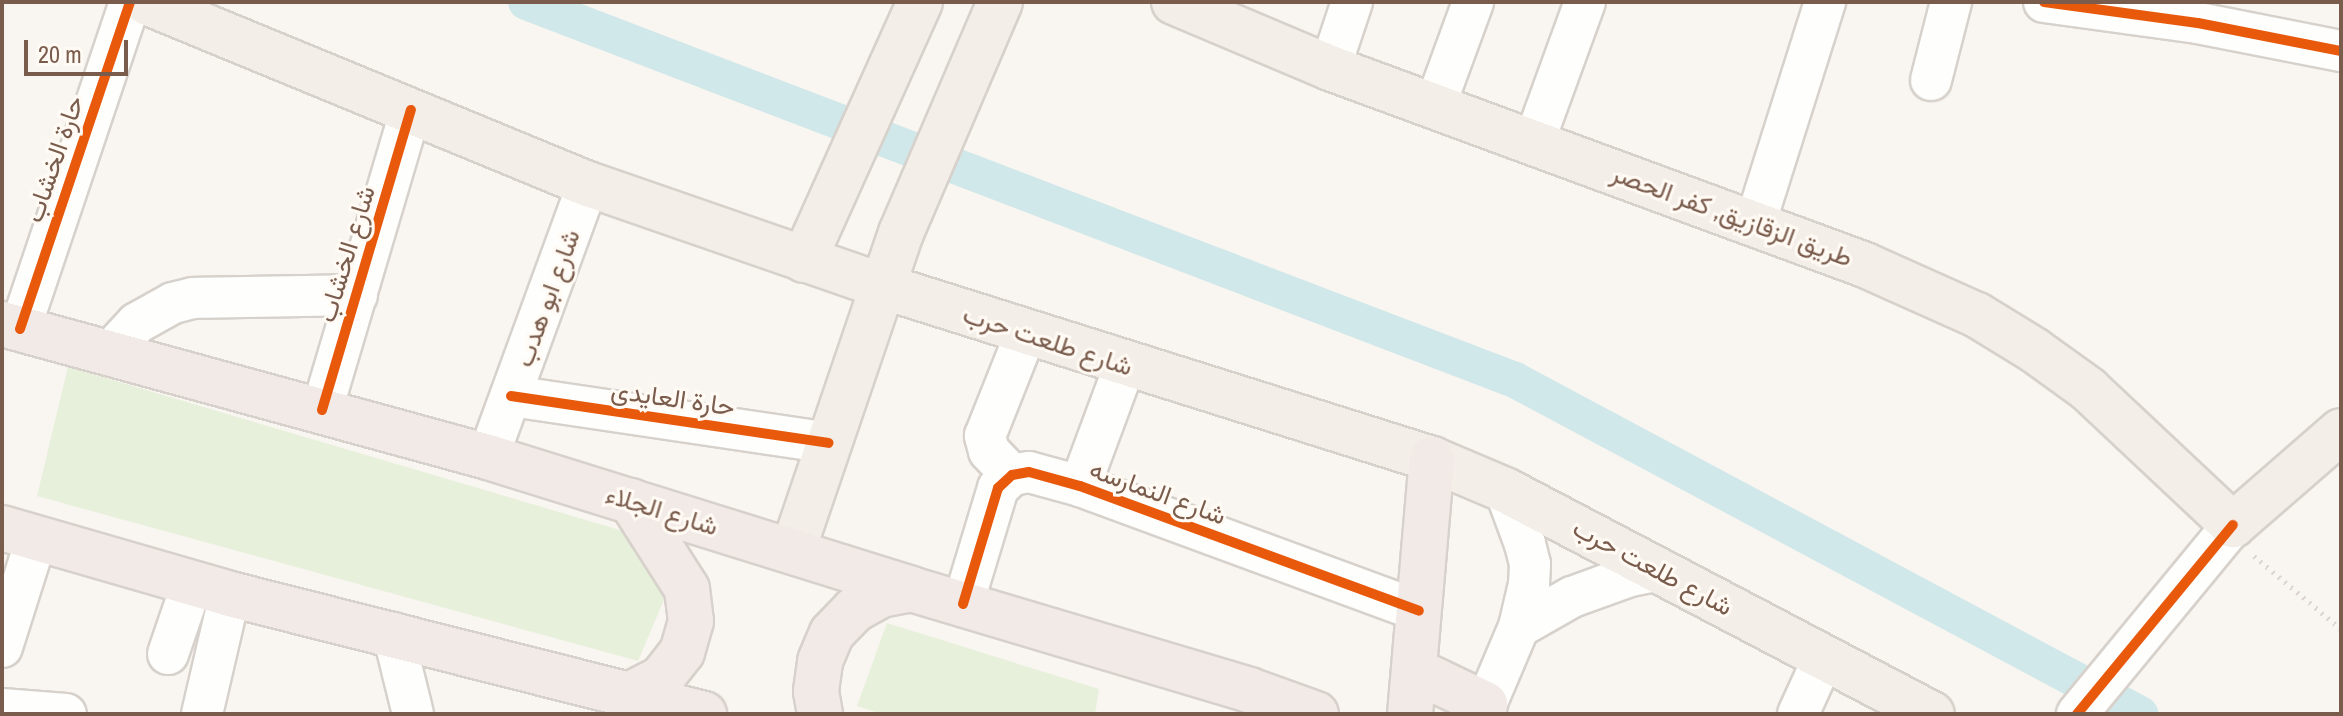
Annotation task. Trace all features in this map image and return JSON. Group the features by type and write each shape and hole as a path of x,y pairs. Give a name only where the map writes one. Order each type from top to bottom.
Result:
{"highway":[{"name":"شارع الجلاء","path":"11,327 488,457 793,550 1260,702 1316,714"},
{"path":"1410,714 1432,459"},
{"path":"631,501 687,589 691,621 682,652 662,678 652,703"},
{"path":"19,534 211,589 704,714"},
{"path":"820,714 816,691 820,661 832,633 854,610 881,595 911,589"},
{"path":"1414,670 1490,711"}],"main road":[{"name":"شارع طلعت حرب","path":"146,2 588,184 1026,333 1432,459 1505,490 1932,714"},
{"name":"طريق الزقازيق, كفر الحصر","path":"1174,2 1233,13 1330,68 1755,224 1916,286 1977,315 2034,350 2088,389 2223,535"},
{"path":"804,260 919,4"},
{"path":"793,550 901,233 993,19"},
{"path":"2223,535 2341,431"}],"street":[{"name":"حارة الخشاب","path":"11,327 130,2"},
{"path":"1330,68 1352,2"},
{"path":"1435,106 1473,2"},
{"path":"1534,142 1585,2"},
{"path":"1755,224 1825,2"},
{"path":"1931,80 1951,2"},
{"path":"2044,2 2202,12 2339,43"},
{"name":"شارع الخشاب","path":"322,410 411,110"},
{"name":"شارع ابو هدب","path":"488,457 588,184"},
{"path":"109,353 145,317 193,298 357,295"},
{"path":"963,604 994,497 998,488 1012,475 989,451 985,436 1026,333"},
{"path":"1080,486 1125,365"},
{"name":"حارة العايدى","path":"511,396 829,443"},
{"name":"شارع النمارسه","path":"1012,475 1029,472 1080,486 1419,611"},
{"path":"1490,711 1519,627 1530,564 1505,490"},
{"path":"2,647 19,534"},
{"path":"2077,714 2223,535"},
{"path":"1519,627 1572,597 1630,576 1661,570"},
{"path":"168,654 211,589"},
{"path":"202,714 211,589"},
{"path":"393,633 413,714"},
{"path":"1798,714 1824,657"},
{"path":"2,709 66,714"}],"path":[{"path":"2223,535 2341,629"}],"green space":[{"path":"68,367 630,533 669,588 638,661 37,496"},
{"path":"887,623 1099,689 1095,714 882,714 857,706"}],"waterway":[{"path":"526,2 1515,380 2140,714"}],"cycle path":[{"path":"20,329 130,2"},
{"path":"2044,2 2198,23 2341,51"},
{"path":"322,410 411,110"},
{"path":"511,396 829,443"},
{"path":"963,604 998,488 1012,475 1029,472 1080,486 1419,611"},
{"path":"2077,714 2233,525"}]}
